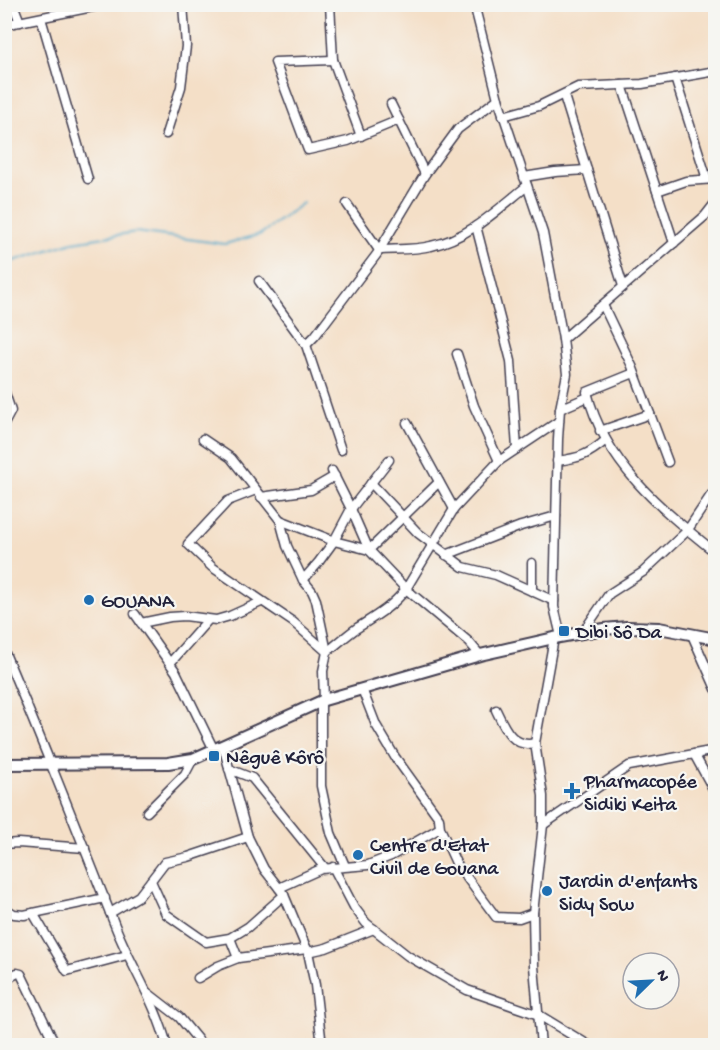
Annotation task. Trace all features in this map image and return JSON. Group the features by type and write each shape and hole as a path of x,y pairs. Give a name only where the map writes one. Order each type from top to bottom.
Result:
{"street":[{"path":"14,4 20,22"},
{"path":"4,25 41,18 72,8 107,4"},
{"path":"166,135 181,87 186,46 183,4"},
{"path":"330,4 333,60 361,136"},
{"path":"474,4 503,116 543,233 563,339 567,374 560,409 557,461 554,601 557,637 535,743 543,796 543,825 533,913 534,966 542,1046"},
{"path":"41,18 88,179"},
{"path":"333,60 275,62 308,150 348,141 399,120"},
{"path":"503,116 539,106 564,96 578,87 622,85 716,71"},
{"path":"657,191 686,181 711,179 675,78"},
{"path":"622,85 674,243"},
{"path":"564,96 624,286"},
{"path":"306,345 379,250 425,174 458,129 498,99"},
{"path":"391,104 425,174"},
{"path":"379,250 430,247 456,238 476,226 525,182 555,172 587,170"},
{"path":"563,339 705,216 716,202"},
{"path":"347,204 379,250"},
{"path":"476,226 511,361 517,449"},
{"path":"259,281 306,345 341,450"},
{"path":"603,304 634,373 668,462"},
{"path":"457,354 474,406 499,461"},
{"path":"634,373 587,392 592,413 600,431 623,469 687,531 716,552"},
{"path":"4,390 11,411 4,424"},
{"path":"560,409 588,397"},
{"path":"600,431 650,414"},
{"path":"327,652 355,629 384,612 406,589 454,508 499,461 559,421"},
{"path":"407,423 454,508"},
{"path":"203,439 231,458 279,520 287,546 303,580 316,600 327,652 323,670 321,786 331,833 345,866"},
{"path":"557,461 578,459 606,440"},
{"path":"303,580 334,541 351,508 389,460"},
{"path":"327,652 293,622 212,567 188,544 228,501 259,493 311,490 333,474 369,550 406,589 469,642 480,655"},
{"path":"369,550 439,482"},
{"path":"371,483 418,533 462,567 496,575 554,601"},
{"path":"583,632 609,594 643,572 687,531 711,495 716,492"},
{"path":"446,555 521,526 556,516"},
{"path":"279,520 334,541 369,550"},
{"path":"532,562 532,591"},
{"path":"141,623 177,616 208,620 230,616 261,602"},
{"path":"135,615 170,663 229,769 248,837 264,869 281,892 307,951 315,985 322,1046"},
{"path":"170,663 208,620"},
{"path":"4,764 168,763 193,759 322,701 480,655 583,632 627,627 659,628 716,639"},
{"path":"692,634 716,689"},
{"path":"4,651 52,764 127,955 148,993 161,1025 166,1046"},
{"path":"362,689 376,725 395,758 439,818 440,828 456,863 496,917 519,918 533,913"},
{"path":"496,710 513,738 520,744 526,746 535,743"},
{"path":"543,825 628,766 716,750"},
{"path":"694,754 716,794"},
{"path":"147,812 185,774 193,759"},
{"path":"229,769 252,778 329,868 366,923 408,956 467,990 539,1015 590,1046"},
{"path":"151,881 166,914 206,942 230,938 248,927 281,892 329,868 368,865 391,856 440,828"},
{"path":"110,913 139,896 165,862 188,857 248,837"},
{"path":"4,844 18,843 85,849"},
{"path":"4,908 17,915 105,898"},
{"path":"33,913 67,971 127,955"},
{"path":"198,978 238,958 326,948 374,929"},
{"path":"230,938 238,958"},
{"path":"4,981 16,974 21,974 56,1046"},
{"path":"148,993 179,1017 203,1046"}],"waterway":[{"path":"4,264 73,242 136,232 225,244 261,234 303,203"}],"place":[{"name":"GOUANA","path":"89,600"},
{"name":"Dibi Sô Da","path":"564,631"},
{"name":"Nêguê Kôrô","path":"214,756"},
{"name":"Pharmacopée Sidiki Keita","path":"572,791"},
{"name":"Centre d'Etat Civil de Gouana","path":"358,855"},
{"name":"Jardin d'enfants Sidy Sow","path":"547,891"}]}
